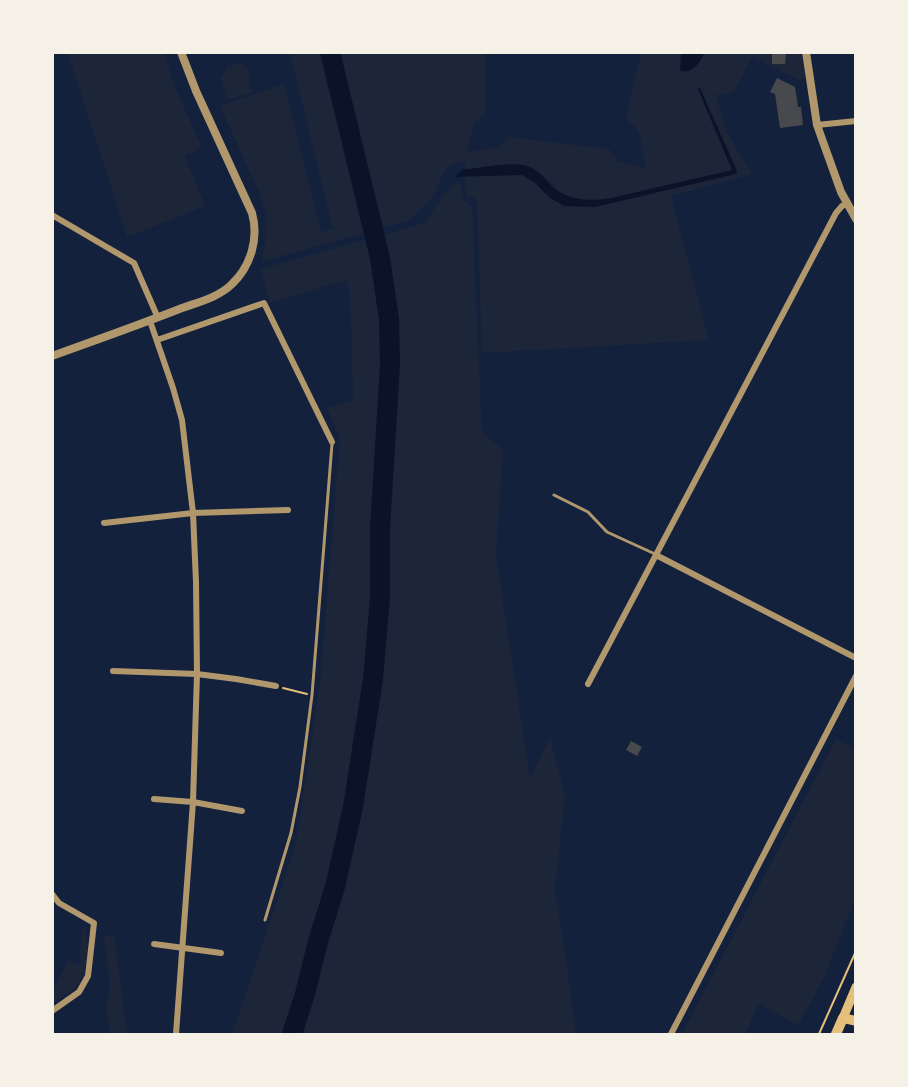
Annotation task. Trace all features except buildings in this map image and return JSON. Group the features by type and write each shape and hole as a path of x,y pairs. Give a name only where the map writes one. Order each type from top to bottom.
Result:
{"main road":[{"path":"836,1035 855,987"},
{"path":"843,1018 855,1022"}],"street":[{"path":"52,356 221,293 238,278 246,265 255,234 252,213 193,84 181,52"},
{"path":"806,52 817,125 841,192 855,219"},
{"path":"817,125 855,121"},
{"path":"588,684 836,213 846,204"},
{"path":"52,215 134,263 154,319 157,340 182,420 193,513 197,674 193,802 176,1035"},
{"path":"157,340 264,303 332,442"},
{"path":"104,523 193,513 288,510"},
{"path":"656,555 855,658"},
{"path":"113,671 197,674 276,686"},
{"path":"671,1035 855,676"},
{"path":"153,799 193,802 242,811"},
{"path":"52,894 59,903 94,923 88,975 79,992 52,1011"},
{"path":"154,944 221,952"}],"lane":[{"path":"265,920 291,833 300,787 312,695 332,442"},
{"path":"554,495 588,512 607,532 656,555"}],"path":[{"path":"276,686 312,695"},
{"path":"821,1034 855,951"}],"shaded area":[{"path":"681,52 704,53 692,70 684,71 680,70"},
{"path":"68,53 164,53 174,84 202,148 185,156 205,206 127,237"},
{"path":"290,53 485,53 485,115 474,123 467,152 499,147 508,137 609,149 617,161 646,169 639,132 626,118 641,53 801,53 805,78 799,80 752,57 734,92 716,95 726,131 752,174 671,196 709,340 482,353 477,199 466,196 465,161 448,168 431,198 406,221 261,262 266,240 266,212 220,106 284,84 321,232 333,229"},
{"path":"243,63 249,71 249,84 253,92 228,100 220,77 226,72 226,68"},
{"path":"699,87 737,171 736,174 595,207 564,206 550,198 534,182 522,175 455,177 462,170 516,164 529,166 555,189 566,195 592,200 611,198 732,170"},
{"path":"460,180 463,200 472,206 482,433 503,449 496,556 530,778 550,738 565,795 555,889 576,1034 232,1034 295,848 320,683 340,439 327,408 353,400 351,320 349,288 346,280 270,303 261,269 425,223 444,194"},
{"path":"836,739 855,749 855,898 824,978 798,1025 759,1004 745,1034 682,1034"},
{"path":"85,926 87,949 83,974 76,986 53,1003 53,990 69,960 79,965 82,930"},
{"path":"114,935 127,1034 110,1034 106,1008 110,986 104,936"}],"waterway":[{"path":"292,1034 335,887 353,807 373,679 380,598 380,529 390,364 389,319 380,258 330,52"}]}
